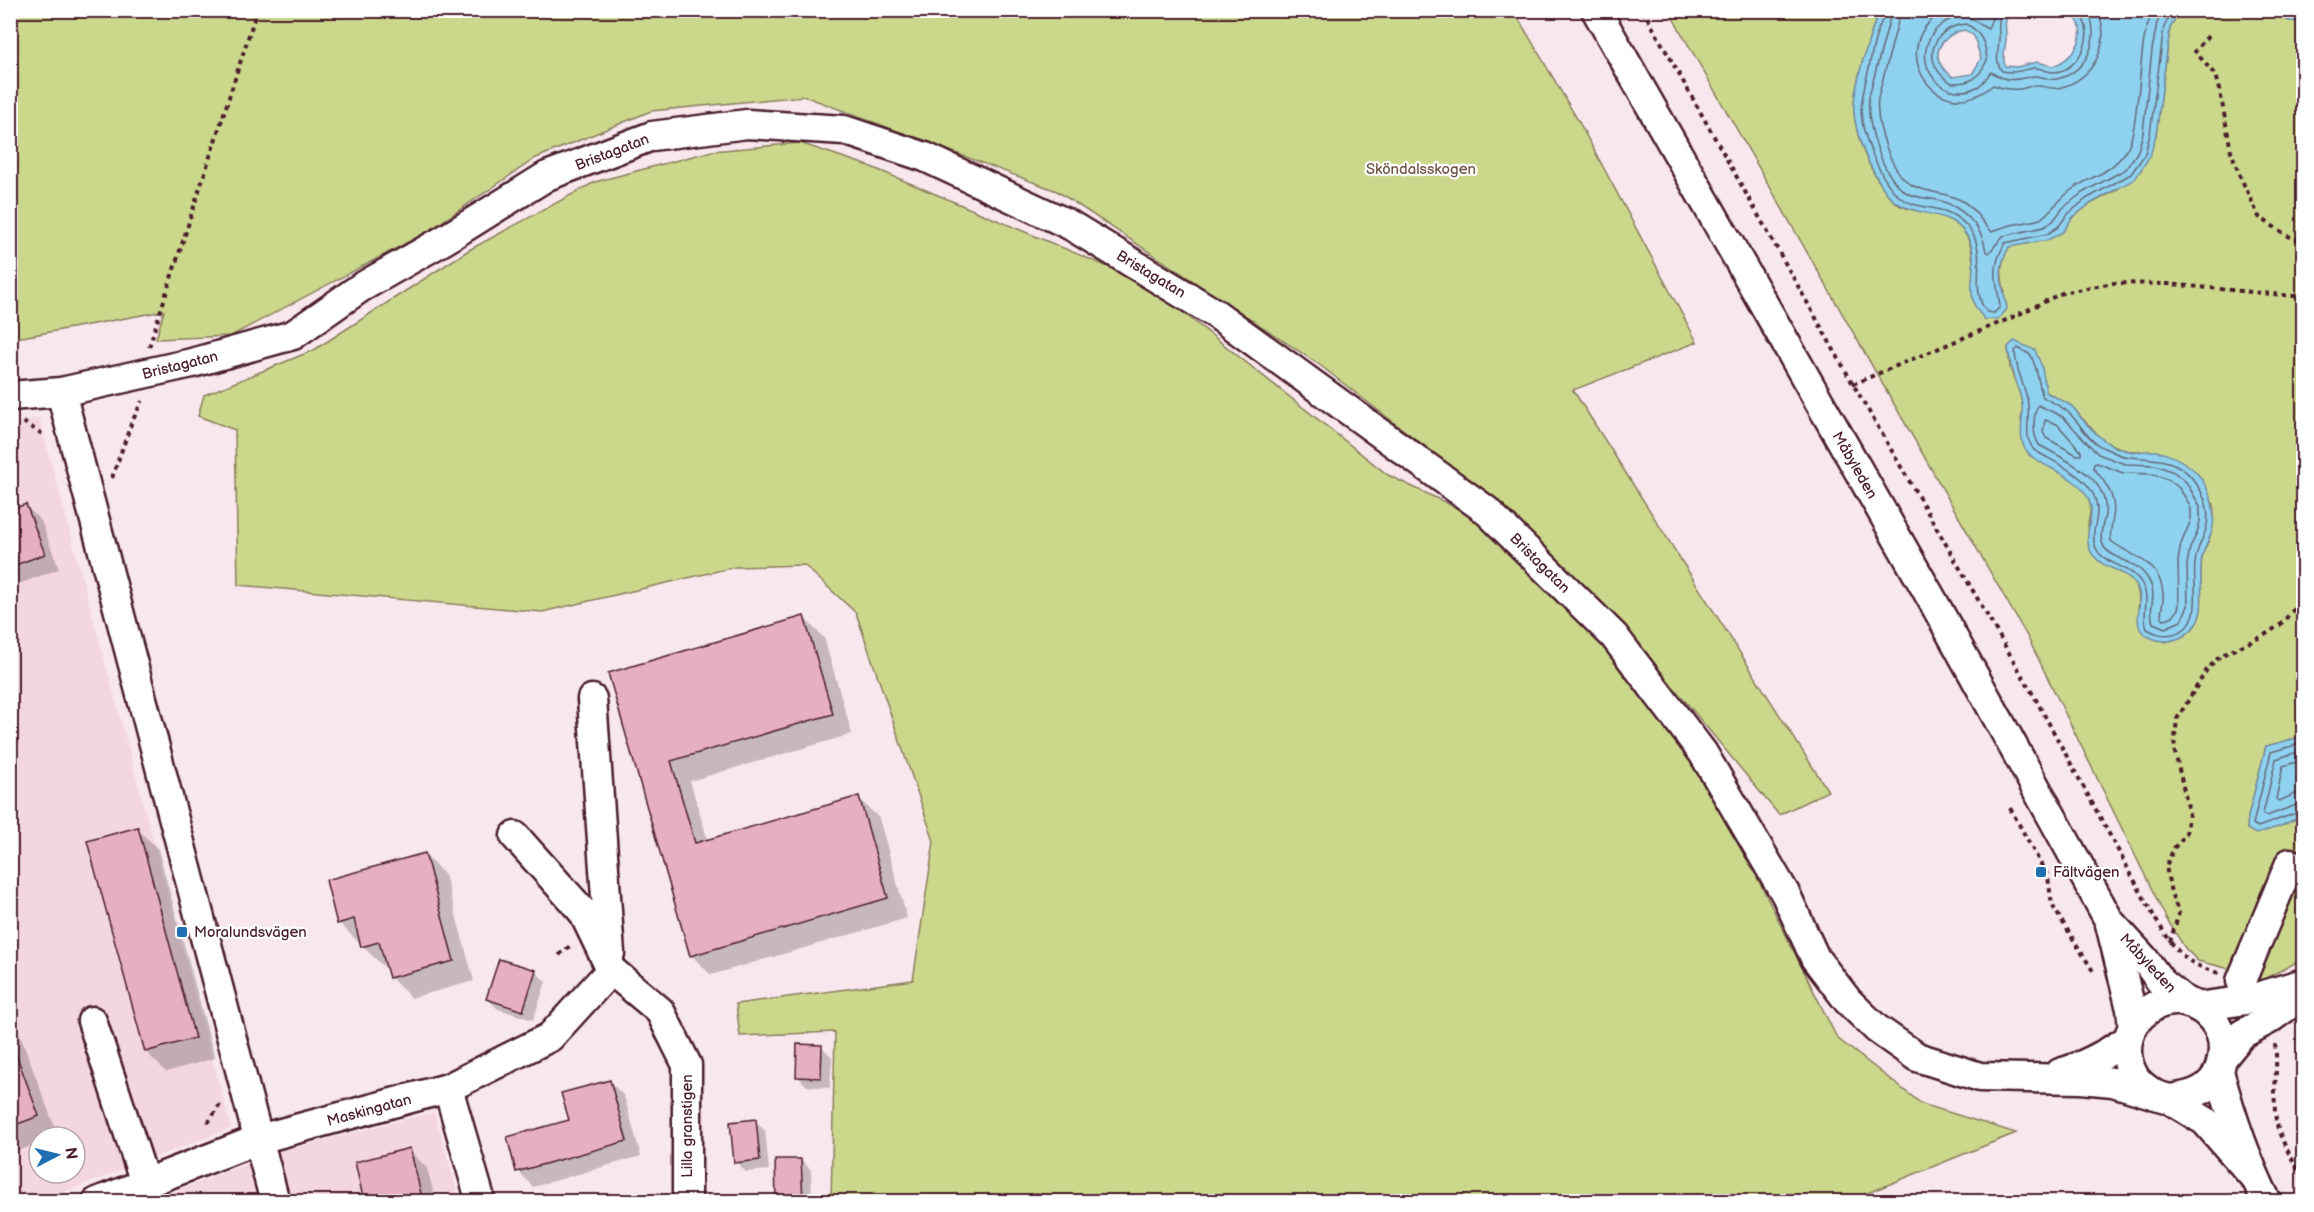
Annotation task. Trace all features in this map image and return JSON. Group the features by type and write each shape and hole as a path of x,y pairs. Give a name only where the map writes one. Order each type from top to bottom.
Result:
{"street":[{"name":"Måbyleden","path":"1596,10 1934,603 2109,922 2131,1008 2127,1058 2135,1079 2160,1096 2205,1120 2261,1190"},
{"name":"Bristagatan","path":"10,396 61,392 192,363 293,335 360,288 444,240 547,176 652,136 747,124 844,130 925,157 1070,225 1216,314 1486,510 1614,636 1703,753 1786,895 1815,958 1848,1001 1877,1029 1917,1057 1980,1077 2113,1082 2160,1096"},
{"path":"61,392 275,1202"},
{"path":"592,699 611,970"},
{"path":"514,836 583,912 611,970"},
{"path":"2241,981 2290,863"},
{"name":"Måbyleden","path":"2109,922 2144,958 2162,982 2192,1005 2206,1012 2216,1024 2222,1038 2221,1064 2227,1101 2261,1190"},
{"name":"Maskingatan","path":"97,1202 259,1139 448,1088 550,1037 611,970"},
{"name":"Lilla granstigen","path":"611,970 660,1011 687,1065 687,1202"},
{"path":"2192,1005 2247,1000 2304,983"},
{"path":"2160,1096 2192,1096 2208,1086 2242,1034 2268,1020 2304,994"},
{"name":"Måbyleden","path":"2130,1034 2141,1015 2155,1006 2175,1001 2192,1005"},
{"path":"93,1021 145,1183"},
{"name":"Bristagatan","path":"2034,1079 2078,1068 2102,1057 2130,1034"},
{"path":"448,1088 481,1202"}],"path":[{"path":"141,374 257,10"},
{"path":"1643,10 1853,384 2034,696 2156,920"},
{"path":"2208,36 2195,51 2215,75 2231,151 2250,200 2259,217 2288,236 2304,242"},
{"path":"1853,384 2010,318 2062,293 2114,283 2168,285 2304,297"},
{"path":"2170,942 2179,912 2171,893 2166,866 2174,848 2186,834 2189,813 2175,748 2177,719 2206,671 2220,656 2280,625 2304,598"},
{"path":"2010,808 2048,877 2052,905 2097,976"},
{"path":"2287,1146 2304,1181"}],"shaded area":[{"path":"39,418 231,1128 87,1183 87,1125 27,1125 27,1185 83,1185 41,1201 11,1202 10,423"},
{"path":"434,1112 460,1201 149,1202 273,1153"}],"green space":[{"name":"Sköndalsskogen","path":"11,11 1514,11 1579,122 1697,342 1573,390 1828,791 1779,815 1648,656 1502,506 1317,363 1057,191 804,96 651,111 536,158 425,233 231,336 156,339 164,311 11,339"},
{"path":"1669,11 1879,11 1863,61 1854,102 1857,129 1868,162 1883,188 1899,205 1948,219 1965,233 1972,254 1972,290 2005,293 2002,269 2009,247 2062,232 2072,218 2090,204 2117,190 2156,135 2170,28 2180,11 2271,11 2289,21 2303,22 2303,728 2297,738 2266,746 2247,829 2281,826 2303,815 2303,959 2262,980 2250,974 2198,961 2185,948 2166,918 2028,638","holes":["2008,348 2044,381 2046,392 2071,406 2103,441 2128,451 2140,451 2214,504 2212,528 2202,558 2201,610 2192,629 2181,637 2165,642 2138,608 2138,590 2134,583 2123,573 2099,561 2088,526 2090,503 2081,486 2065,474 2029,455 2021,420 2023,408 2010,368"]},
{"path":"800,143 869,166 1146,283 1388,475 1488,523 1640,676 1752,867 1837,1038 1922,1104 2016,1133 1848,1201 831,1201 835,1032 740,1036 736,1004 913,980 934,841 856,613 804,565 735,567 542,612 238,585 235,430 198,416 204,395 314,350 469,250 595,182 712,151"}],"water":[{"path":"1879,11 2010,11 2005,22 2005,66 2017,67 2037,62 2053,66 2062,62 2075,50 2081,34 2080,26 2076,18 2068,11 2180,11 2170,28 2156,135 2150,156 2135,179 2090,204 2072,218 2063,232 2048,240 2009,247 2001,271 2007,309 1997,320 1984,319 1976,308 1972,290 1973,252 1965,233 1951,221 1942,217 1916,211 1895,202 1881,184 1865,153 1857,129 1854,102 1863,61","holes":["1965,30 1974,36 1981,59 1972,74 1953,77 1940,63 1938,57 1940,46 1948,37 1959,31"]},
{"path":"2271,11 2303,11 2303,22 2289,21"},
{"path":"2014,341 2035,350 2042,367 2046,392 2072,406 2102,439 2121,449 2136,452 2156,451 2172,456 2192,468 2202,479 2210,495 2214,513 2212,531 2201,561 2201,612 2198,621 2185,635 2174,640 2162,641 2145,635 2138,623 2140,600 2136,585 2127,576 2103,564 2089,548 2091,505 2083,490 2069,478 2038,461 2026,451 2021,432 2022,404 2008,347"},
{"path":"2303,728 2303,815 2281,826 2256,834 2247,829 2248,817 2266,746 2297,738"}],"building":[{"path":"26,504 45,554 10,567 10,510"},
{"path":"804,616 833,714 671,761 695,843 859,796 888,898 690,956 608,673"},
{"path":"138,827 195,1038 145,1052 87,841"},
{"path":"425,853 454,961 389,978 379,942 361,947 354,919 337,924 326,880"},
{"path":"499,959 536,970 523,1011 486,999"},
{"path":"797,1044 822,1045 821,1078 796,1077"},
{"path":"10,1046 13,1046 39,1116 10,1127"},
{"path":"610,1080 627,1141 516,1172 507,1137 569,1120 561,1093"},
{"path":"756,1119 760,1160 734,1163 730,1122"},
{"path":"410,1148 423,1202 364,1202 355,1162"},
{"path":"775,1159 801,1159 803,1201 776,1202"}],"place":[{"name":"Fältvägen","path":"2041,872"},
{"name":"Moralundsvägen","path":"182,932"}]}
